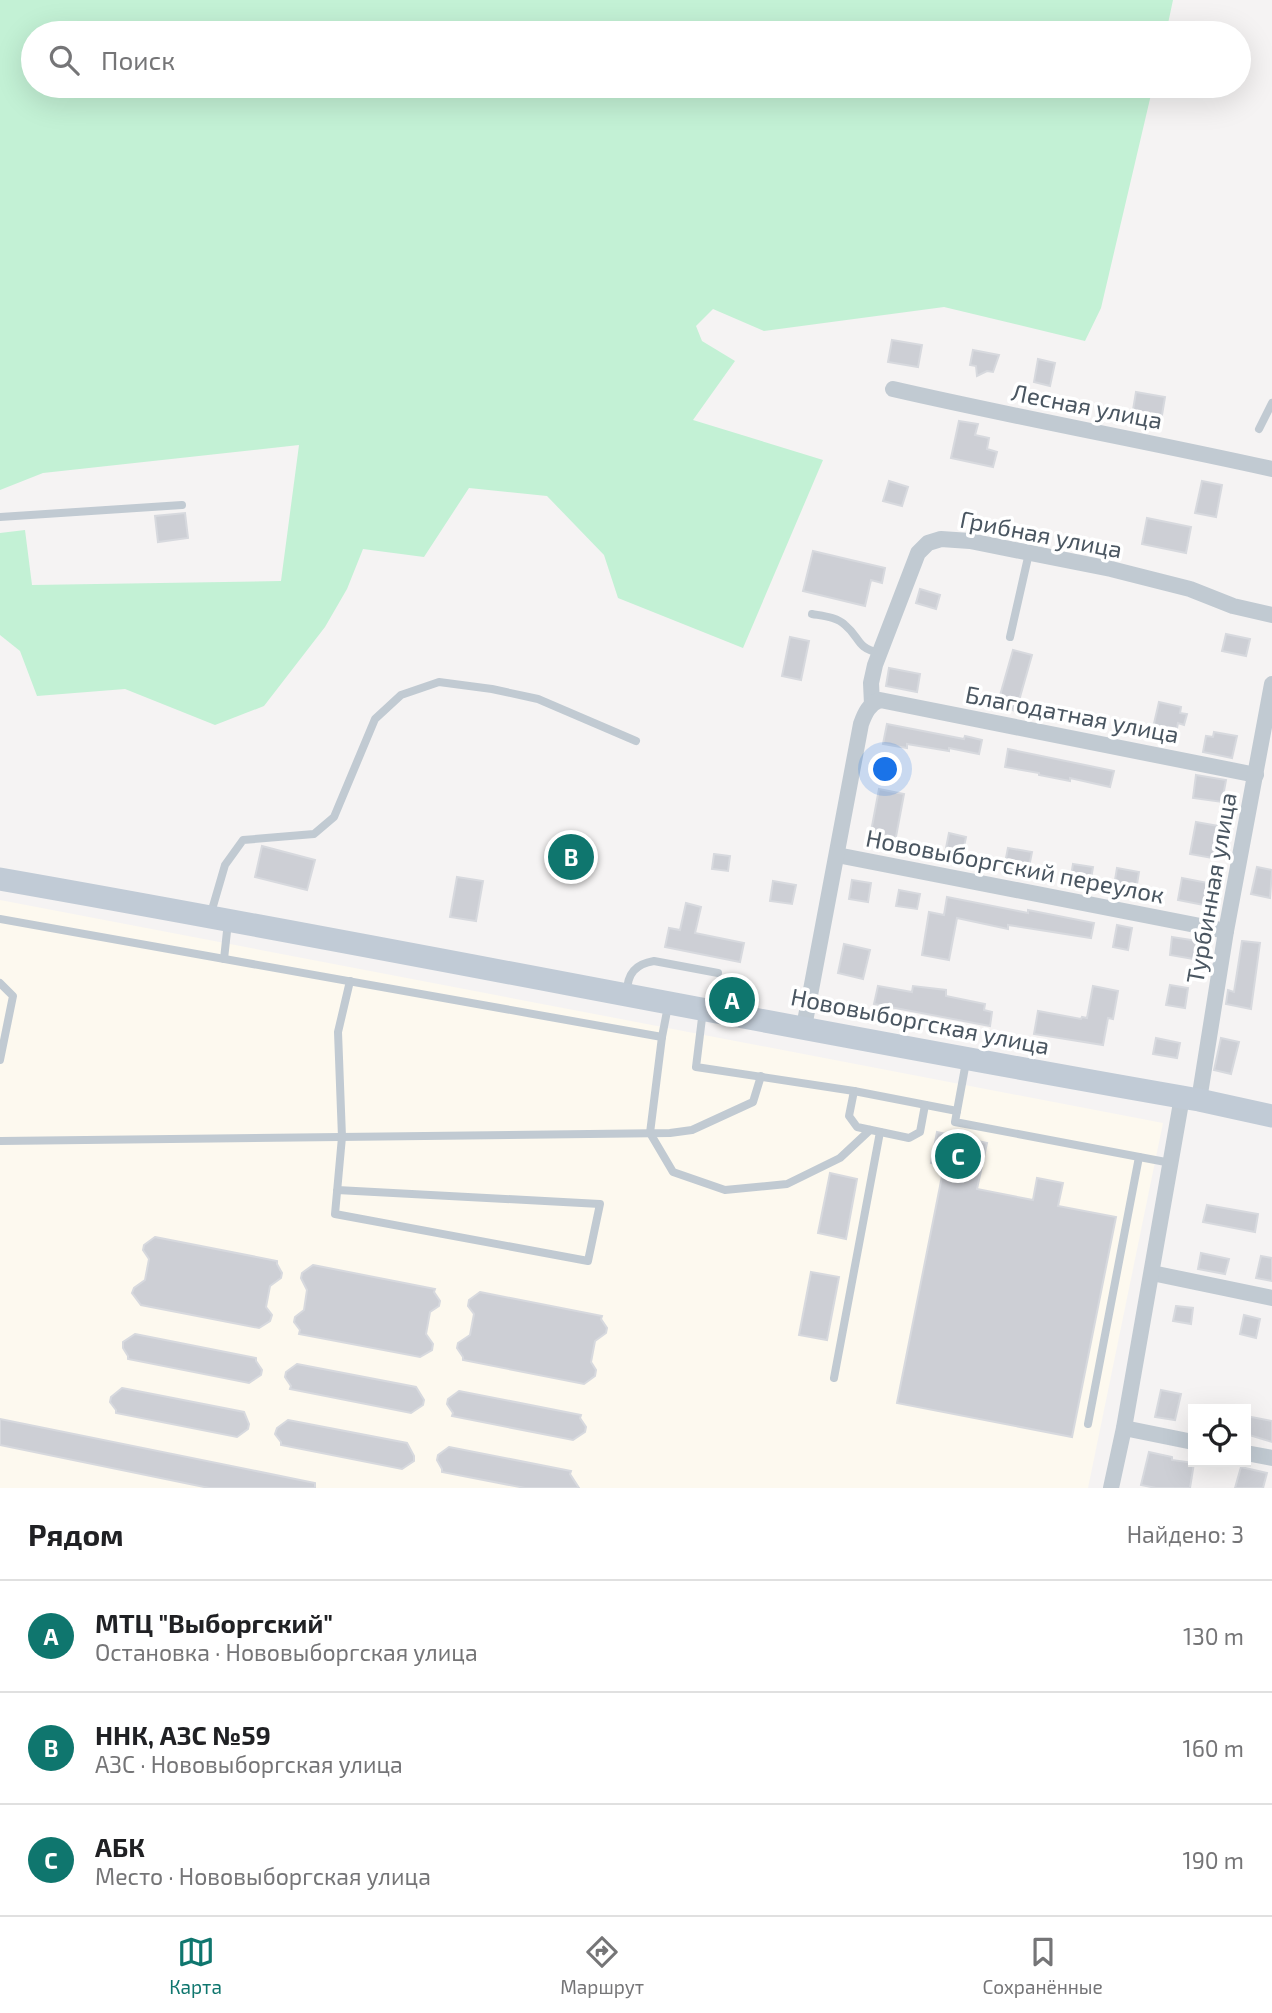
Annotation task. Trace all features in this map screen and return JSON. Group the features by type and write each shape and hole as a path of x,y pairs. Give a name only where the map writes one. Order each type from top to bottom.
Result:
{"street":[{"name":"Лесная улица","path":"893,389 1007,416 1140,440 1272,469"},
{"name":"Грибная улица","path":"804,1027 861,723 876,702 871,683 879,653 918,553 928,543 954,539 1111,569 1189,589 1233,606 1272,615"},
{"name":"Турбинная улица","path":"1111,1488 1171,1163 1191,1098 1226,931 1272,684"},
{"name":"Благодатная улица","path":"876,702 1256,775"},
{"name":"Нововыборгский переулок","path":"837,855 1226,931"},
{"name":"Нововыборгская улица","path":"0,879 219,917 627,996 1191,1098 1272,1116"},
{"path":"1152,1273 1272,1298"},
{"path":"1124,1429 1188,1441"},
{"path":"1251,1453 1272,1458"}],"lane":[{"path":"1259,429 1272,403"},
{"path":"0,517 182,505"},
{"path":"1010,637 1029,553"},
{"path":"812,614 838,620 845,625 860,646 879,653"},
{"path":"224,960 219,917 225,865 243,840 314,834 334,817 376,719 401,695 439,682 492,689 538,699 636,741"},
{"path":"0,919 662,1037"},
{"path":"627,996 630,975 636,967 644,963 654,961 718,973"},
{"path":"337,1190 600,1205 588,1261 335,1214 337,1190 342,1137 338,1032 350,981"},
{"path":"0,983 13,996 0,1060"},
{"path":"668,1003 650,1133 673,1172 725,1190 787,1184 840,1158 870,1130"},
{"path":"704,1009 696,1067 854,1091 957,1111"},
{"path":"967,1059 955,1122 1171,1163"},
{"path":"0,1141 650,1133 692,1130 752,1102 761,1076"},
{"path":"854,1091 849,1116 857,1127 909,1138 920,1132 925,1105"},
{"path":"834,1378 880,1132"},
{"path":"1088,1424 1139,1157"}],"shaded area":[{"path":"0,900 1163,1123 1088,1488 0,1488"}],"green space":[{"path":"0,0 1173,0 1169,21 21,21 21,98 1150,98 1101,308 1085,341 944,307 764,331 713,309 696,326 702,341 735,361 693,420 823,460 743,648 618,598 604,555 547,496 469,488 424,557 363,549 347,589 325,627 264,706 215,725 125,689 37,696 20,651 0,635 0,533 25,530 32,585 281,581 299,445 43,473 0,490"}],"building":[{"path":"892,340 922,345 918,367 888,362"},
{"path":"973,350 999,355 993,372 987,371 977,376 976,366 970,365"},
{"path":"1038,359 1055,363 1050,386 1034,382"},
{"path":"1136,392 1165,397 1160,427 1131,422"},
{"path":"959,421 978,424 975,435 989,438 987,449 997,452 993,467 951,458"},
{"path":"889,481 908,487 902,506 883,501"},
{"path":"1202,481 1222,485 1216,517 1195,513"},
{"path":"185,513 188,538 158,542 155,516"},
{"path":"1147,518 1191,527 1186,553 1142,544"},
{"path":"813,551 885,568 882,583 871,580 865,606 803,591"},
{"path":"920,589 940,595 936,609 916,603"},
{"path":"1226,634 1250,639 1246,656 1222,651"},
{"path":"790,637 809,641 801,680 782,676"},
{"path":"1013,650 1032,655 1016,711 997,706"},
{"path":"889,668 920,674 917,692 886,686"},
{"path":"1159,702 1181,707 1180,713 1187,714 1184,725 1178,723 1175,738 1152,732"},
{"path":"887,724 982,740 979,754 949,748 949,751 907,744 907,748 883,744"},
{"path":"1214,732 1237,736 1232,758 1203,752 1206,736 1213,737"},
{"path":"1008,749 1114,771 1110,787 1005,767"},
{"path":"1196,775 1226,780 1222,802 1193,798"},
{"path":"879,789 904,794 895,842 870,837"},
{"path":"1196,822 1219,826 1213,858 1190,854"},
{"path":"949,833 966,837 961,862 944,858"},
{"path":"262,846 315,860 307,890 255,877"},
{"path":"1008,848 1032,852 1028,872 1004,868"},
{"path":"714,854 730,856 728,871 712,869"},
{"path":"1073,864 1093,867 1090,885 1070,882"},
{"path":"1257,867 1272,870 1270,898 1251,894"},
{"path":"1117,868 1139,872 1136,890 1114,886"},
{"path":"457,877 483,881 476,921 450,917"},
{"path":"1182,878 1208,883 1204,905 1178,900"},
{"path":"852,880 871,883 868,902 849,899"},
{"path":"773,881 796,885 792,904 770,901"},
{"path":"899,890 920,894 917,909 896,906"},
{"path":"947,897 1094,923 1091,938 1008,925 1008,929 957,918 949,960 922,955 929,912 944,915"},
{"path":"686,903 701,907 695,933 744,943 740,962 665,947 669,928 680,930"},
{"path":"1117,925 1132,928 1128,950 1113,947"},
{"path":"1172,937 1198,941 1194,959 1170,955"},
{"path":"1242,941 1260,943 1251,1009 1226,1004 1228,990 1234,992"},
{"path":"844,944 870,950 863,979 838,973"},
{"path":"1170,985 1188,988 1185,1008 1166,1005"},
{"path":"878,986 912,992 913,986 946,990 946,996 985,1004 984,1010 992,1012 990,1026 874,1004"},
{"path":"1093,986 1118,991 1113,1019 1108,1018 1103,1045 1034,1034 1038,1011 1087,1018"},
{"path":"1156,1038 1180,1043 1177,1058 1153,1054"},
{"path":"1221,1038 1239,1042 1231,1074 1214,1070"},
{"path":"937,1132 987,1143 977,1189 1033,1200 1037,1178 1063,1183 1058,1206 1116,1217 1072,1437 897,1403 944,1166 931,1163"},
{"path":"830,1173 857,1179 846,1239 818,1233"},
{"path":"1207,1205 1258,1214 1255,1232 1203,1222"},
{"path":"155,1237 277,1261 282,1273 281,1278 270,1286 266,1307 272,1315 270,1321 259,1328 141,1305 132,1293 134,1288 145,1280 149,1259 143,1250 144,1245"},
{"path":"1201,1253 1229,1259 1225,1274 1198,1269"},
{"path":"1261,1256 1272,1258 1272,1281 1256,1278"},
{"path":"313,1265 435,1289 440,1301 439,1306 430,1312 426,1334 433,1344 432,1350 420,1357 299,1334 300,1330 294,1322 295,1317 304,1310 307,1290 301,1278 302,1273"},
{"path":"811,1272 839,1277 827,1340 799,1335"},
{"path":"480,1292 602,1316 607,1328 606,1333 595,1341 591,1362 596,1370 595,1376 584,1384 463,1360 457,1348 458,1343 470,1335 474,1314 468,1306 469,1300"},
{"path":"1176,1306 1193,1308 1191,1324 1173,1321"},
{"path":"1244,1315 1260,1319 1256,1338 1240,1334"},
{"path":"135,1334 256,1358 262,1370 261,1375 249,1383 128,1359 123,1342"},
{"path":"297,1364 416,1387 424,1400 423,1405 411,1413 290,1389 285,1377 286,1372"},
{"path":"122,1388 244,1412 249,1424 248,1429 237,1437 116,1413 110,1402 111,1397"},
{"path":"1161,1390 1181,1394 1175,1420 1155,1417"},
{"path":"459,1391 581,1415 586,1427 585,1432 573,1440 452,1416 447,1404 448,1399"},
{"path":"1251,1417 1272,1421 1272,1442 1251,1436"},
{"path":"0,1419 315,1483 315,1488 209,1488 0,1445"},
{"path":"288,1420 407,1443 414,1461 402,1469 281,1445 275,1434 277,1428"},
{"path":"449,1447 571,1471 570,1474 579,1488 525,1488 442,1472 437,1460 438,1455"},
{"path":"1149,1452 1188,1462 1188,1467 1193,1467 1190,1488 1141,1485"},
{"path":"1241,1467 1267,1473 1263,1488 1235,1488"}],"place":[{"name":"ННК, АЗС №59","path":"571,857"},
{"name":"МТЦ \"Выборгский\"","path":"732,1000"},
{"name":"АБК","path":"958,1156"}]}
